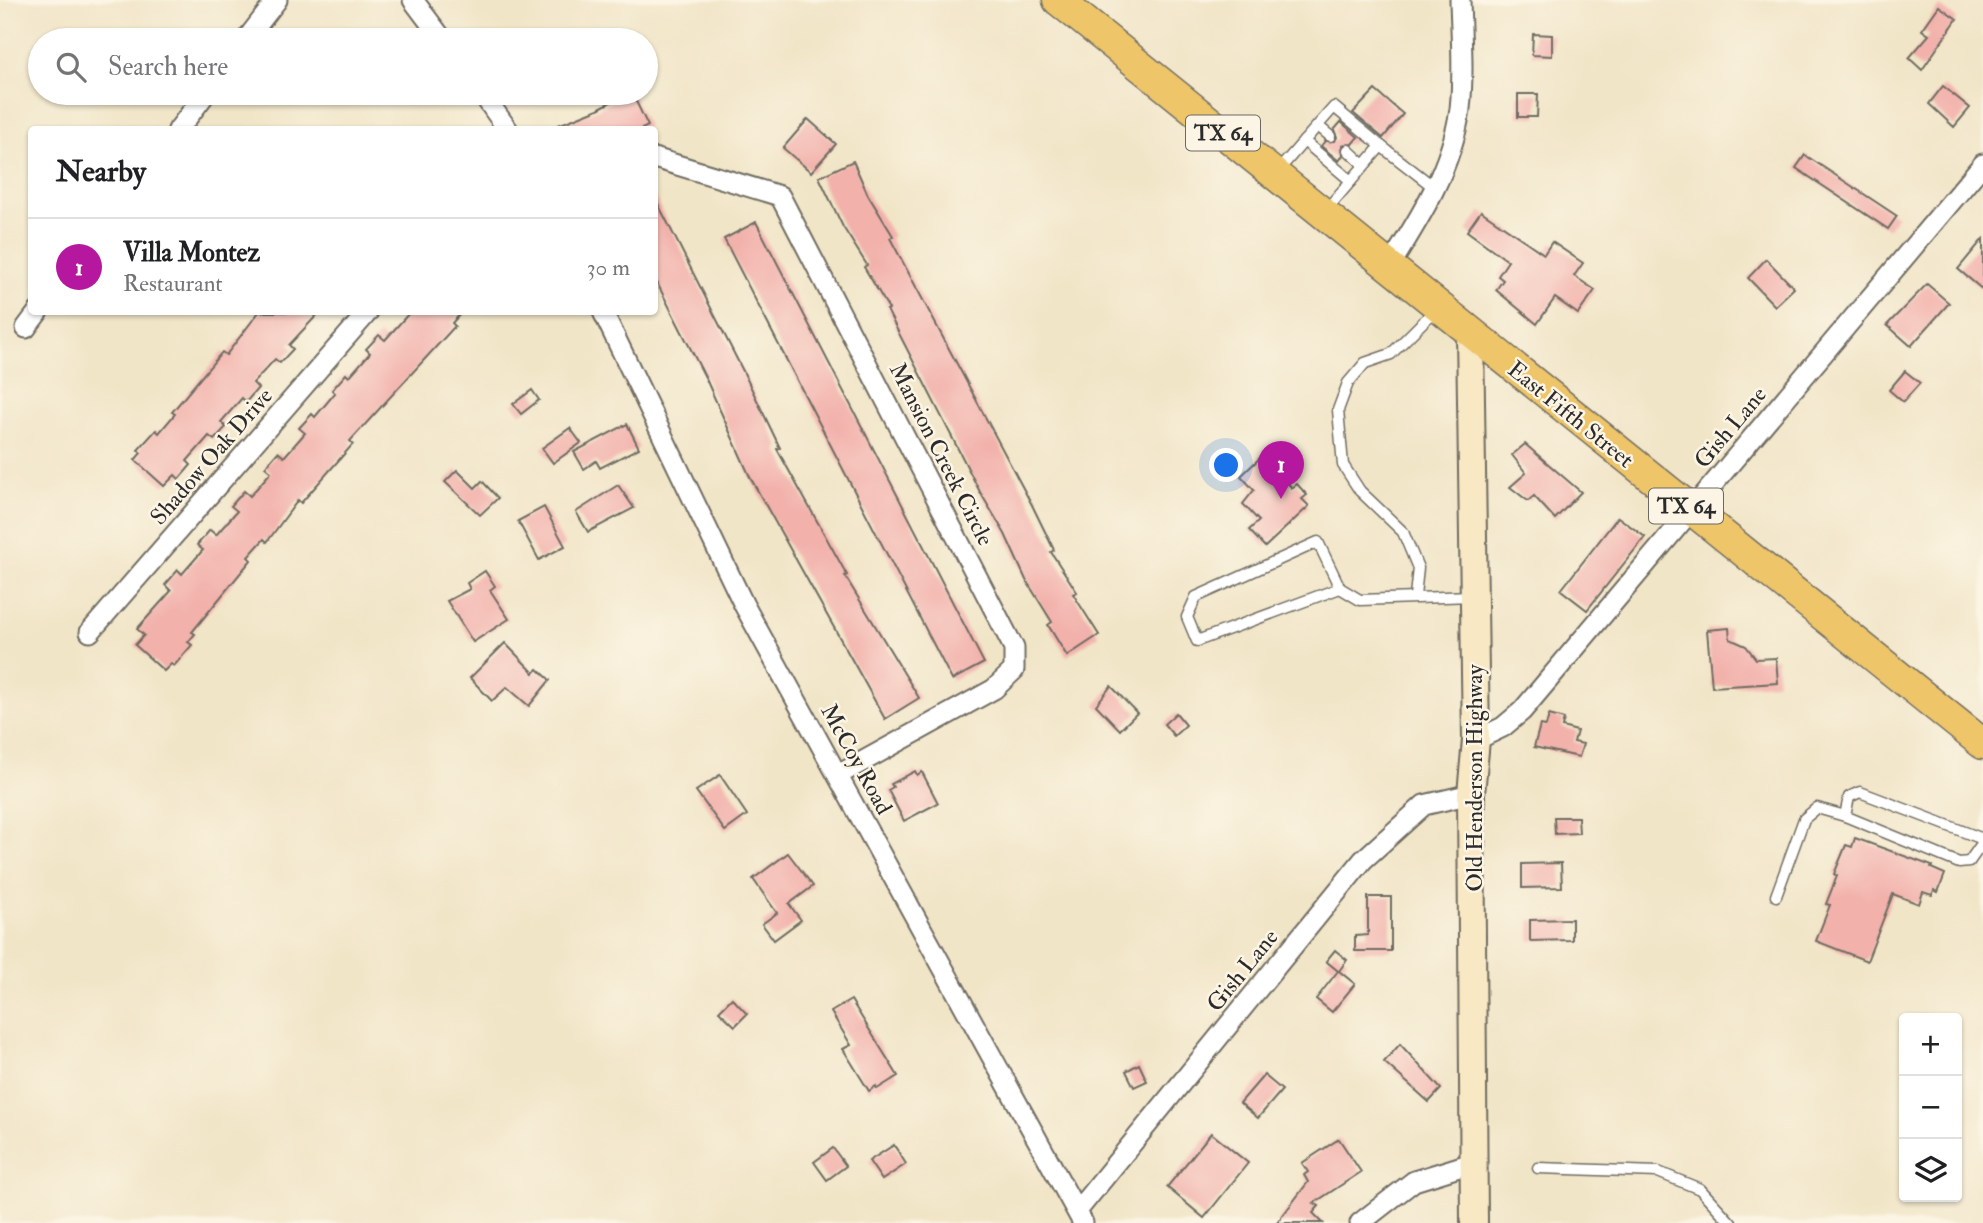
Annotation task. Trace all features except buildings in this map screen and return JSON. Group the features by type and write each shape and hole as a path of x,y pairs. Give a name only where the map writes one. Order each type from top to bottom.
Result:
{"main road":[{"name":"TX 64","path":"1058,0 1389,267"},
{"name":"East Fifth Street","path":"1389,267 1983,744"},
{"name":"Old Henderson Highway","path":"1470,333 1476,740 1471,794 1474,1223"}],"street":[{"path":"255,28 277,0"},
{"path":"413,0 434,28"},
{"path":"1389,267 1435,189 1455,134 1460,109 1460,0"},
{"path":"181,126 197,105"},
{"path":"490,105 505,126"},
{"name":"Mansion Creek Circle","path":"658,159 779,196 1014,648 1014,670 994,689 838,775"},
{"name":"Gish Lane","path":"1476,740 1503,727 1522,711 1983,164"},
{"path":"26,328 36,315"},
{"name":"Shadow Oak Drive","path":"90,632 365,315"},
{"name":"McCoy Road","path":"604,315 744,605 1080,1217"},
{"name":"Gish Lane","path":"1080,1217 1363,860 1424,805 1471,794"},
{"path":"1360,1223 1415,1181 1472,1163"}],"lane":[{"path":"1275,175 1335,107 1435,189"},
{"path":"1318,126 1330,135"},
{"path":"1304,141 1351,181"},
{"path":"1323,214 1381,146"},
{"path":"1348,150 1364,165"},
{"path":"1415,596 1418,568 1403,532 1360,491 1343,465 1338,410 1348,383 1365,363 1391,354 1438,307"},
{"path":"1340,588 1197,641 1187,617 1196,597 1318,542 1340,588 1360,600 1474,596"},
{"path":"1776,896 1804,819 1817,808 1844,816 1959,863 1969,862 1982,845 1860,792 1849,797 1844,816"},
{"path":"1538,1168 1658,1172 1700,1189 1731,1223"}],"place":[{"name":"Villa Montez","path":"1281,499"}]}
